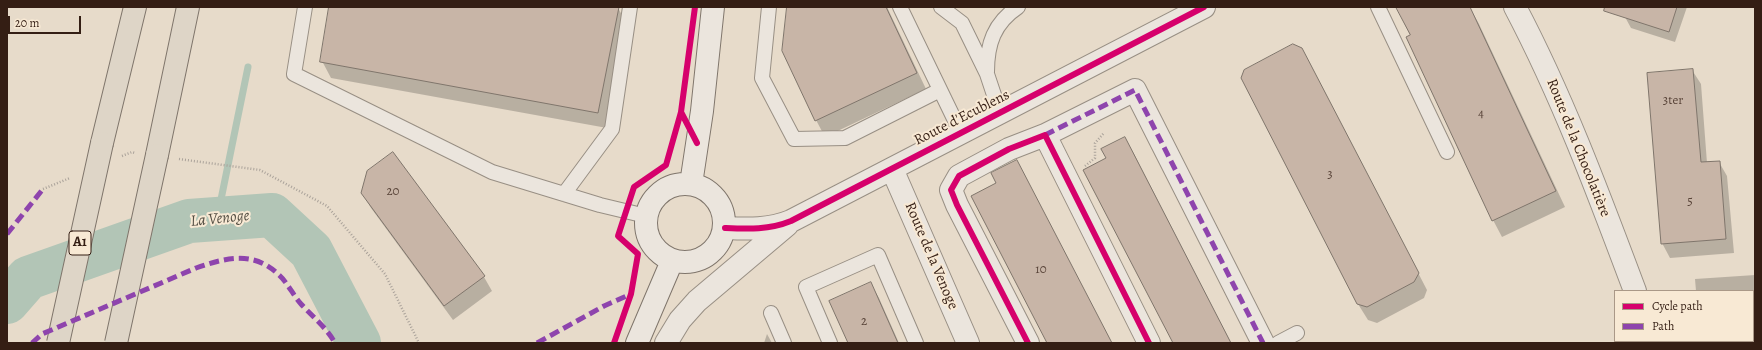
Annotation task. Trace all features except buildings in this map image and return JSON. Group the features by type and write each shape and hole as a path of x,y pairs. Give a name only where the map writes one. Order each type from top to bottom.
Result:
{"highway":[{"name":"A1","path":"58,343 102,144 135,7"},
{"path":"116,343 188,7"}],"street":[{"path":"691,184 702,110 714,7"},
{"name":"Route d'Ecublens","path":"725,228 761,229 782,225 791,221 1204,7"},
{"name":"Route de la Chocolatière","path":"1515,7 1535,46 1583,155 1635,290"},
{"path":"1028,343 950,190 959,176 1009,149 1045,135 1135,90 1263,343"},
{"path":"1045,135 1149,343"},
{"name":"Route de la Venoge","path":"892,169 968,343"},
{"path":"679,184 691,184 703,187 716,199 724,215 725,228 721,241 712,252 700,260 686,263 672,261 654,248 646,227 646,216 650,204 667,188 679,184"},
{"name":"Route d'Ecublens","path":"666,343 680,320 697,301 791,221"},
{"path":"637,343 672,261"}],"lane":[{"path":"305,7 294,74 492,172 564,194 646,216"},
{"path":"564,194 612,129 630,7"},
{"path":"768,7 762,78 794,139 845,138 940,90"},
{"path":"900,7 961,133"},
{"path":"941,7 962,23 987,74 1002,112"},
{"path":"987,74 987,55 993,33 1006,15 1018,7"},
{"path":"1378,7 1447,152"},
{"path":"830,343 806,287 878,255 916,343"},
{"path":"771,313 784,343"},
{"path":"1278,343 1297,333"}],"path":[{"path":"1083,167 1095,158 1095,143 1101,138 1106,127"},
{"path":"226,165 260,170 327,206 385,274 418,343"}],"waterway":[{"path":"217,219 248,67"},
{"name":"La Venoge","path":"7,302 28,278 189,221 272,215 311,251 359,343"}],"marked path":[{"path":"1045,135 1135,90 1263,343"},
{"path":"7,234 43,189"},
{"path":"32,343 42,334 196,268 218,261 239,258 260,262 279,275 285,281 295,297 323,327 335,343"},
{"path":"537,343 604,306 631,294"}],"cycle path":[{"path":"695,7 681,112 697,143"},
{"path":"725,228 750,229 775,226 791,221 1204,7"},
{"path":"614,343 631,294 638,254 618,236 634,187 666,165 681,112"},
{"path":"1028,343 957,205 951,190 959,176 1009,149 1045,135 1149,343"}]}
